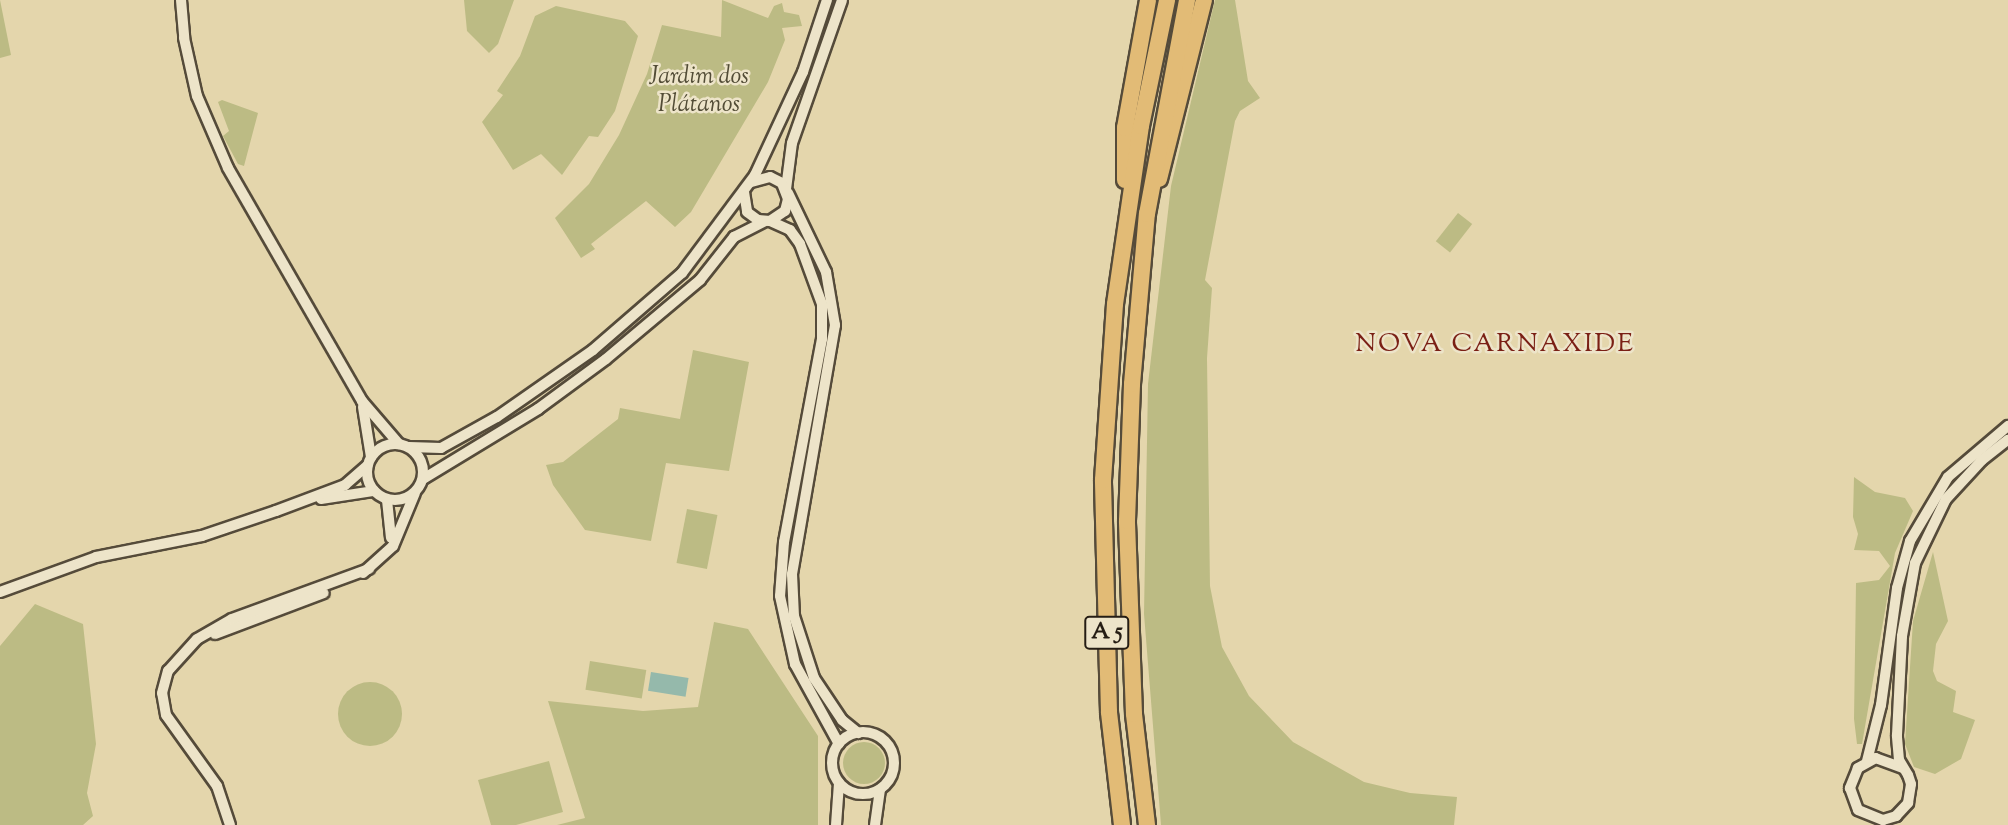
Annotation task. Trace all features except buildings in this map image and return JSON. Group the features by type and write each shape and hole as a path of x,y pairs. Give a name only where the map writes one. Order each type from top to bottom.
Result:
{"highway":[{"path":"1125,232 1125,128 1148,0"},
{"name":"A 5","path":"1122,825 1109,712 1103,480 1115,304 1125,232 1167,0"},
{"name":"A 5","path":"1147,825 1134,713 1126,521 1147,214 1187,0"},
{"path":"1147,214 1168,155 1204,0"}],"street":[{"path":"181,0 184,38 197,96 219,150 360,398 404,446 422,461 423,480"},
{"path":"0,592 96,557 202,536 304,501 345,485 382,447 404,446 434,450 449,445 593,350 682,273 747,187 803,72 827,0"},
{"path":"230,825 216,786 166,715 162,694 171,667 214,634 343,586 369,569 384,557 423,480 529,415 606,359 700,280 734,237 785,211 792,142 842,0"},
{"path":"747,187 770,177 787,191 826,272 835,325 792,574 794,616 814,678 842,720 858,733 879,737 893,753 892,775 880,789 875,825"},
{"path":"747,187 747,212 790,230 800,244 822,304 822,339 784,542 780,596 795,664 839,744"},
{"path":"360,398 370,433 369,462 374,491"},
{"path":"2008,426 1948,477 1910,541 1897,587 1881,705 1867,761 1855,772 1850,788 1853,804 1865,820 1893,820 1911,794 1897,746 1902,636 1917,557 1946,499 1982,460 2008,440"},
{"path":"304,501 374,491 387,500 402,500 415,493"},
{"path":"384,557 392,530 387,500"},
{"path":"836,825 839,783 832,759 839,744 858,733"},
{"path":"1867,761 1886,759 1903,768"},
{"path":"839,783 863,794 880,789"}],"green space":[{"path":"0,0 11,55 0,58"},
{"path":"464,0 514,0 498,44 489,53 467,31"},
{"name":"Jardim dos Plátanos","path":"722,0 768,18 774,6 782,3 784,12 799,15 802,26 782,28 785,40 768,82 691,212 675,227 646,201 591,244 595,249 581,258 555,218 589,184 619,135 647,74 662,25 721,37"},
{"path":"1215,0 1235,0 1248,81 1260,98 1240,111 1235,121 1205,280 1212,288 1207,358 1210,586 1222,647 1249,696 1293,742 1364,782 1410,793 1457,797 1454,825 1161,825 1144,614 1148,384 1171,186"},
{"name":"Jardim dos Plátanos","path":"556,6 625,21 638,36 615,111 598,137 589,136 562,175 541,154 513,170 482,122 503,95 497,91 520,56 535,16"},
{"path":"222,100 258,113 244,166 238,164 223,136 229,131 218,102"},
{"path":"1458,213 1472,224 1450,252 1436,241"},
{"path":"693,350 749,362 729,471 666,463 651,541 585,530 553,485 546,465 563,462 618,419 620,408 680,419"},
{"path":"1854,477 1875,492 1905,498 1913,511 1895,553 1862,744 1857,744 1854,719 1856,583 1879,580 1890,566 1879,551 1854,550 1858,534 1853,517"},
{"path":"687,509 717,515 707,569 677,563"},
{"path":"1933,552 1948,621 1936,644 1933,671 1937,681 1956,691 1953,712 1975,720 1961,759 1935,774 1914,767 1905,744 1913,621"},
{"path":"35,604 83,624 96,744 87,793 93,816 83,825 0,825 0,646"},
{"path":"714,622 748,629 818,736 818,825 557,825 585,818 548,701 643,711 698,707"},
{"path":"590,661 646,670 642,699 585,690"},
{"path":"364,682 376,682 393,691 400,702 400,726 393,737 376,746 364,746 352,741 343,732 338,720 338,708 343,696 352,687"},
{"path":"864,742 879,748 885,763 879,778 864,784 849,778 843,763 849,748"},
{"path":"549,761 563,812 516,825 491,825 478,780"}],"shaded area":[{"path":"651,672 689,678 686,697 648,691"}],"district":[{"name":"NOVA CARNAXIDE","path":"1495,345"}]}
